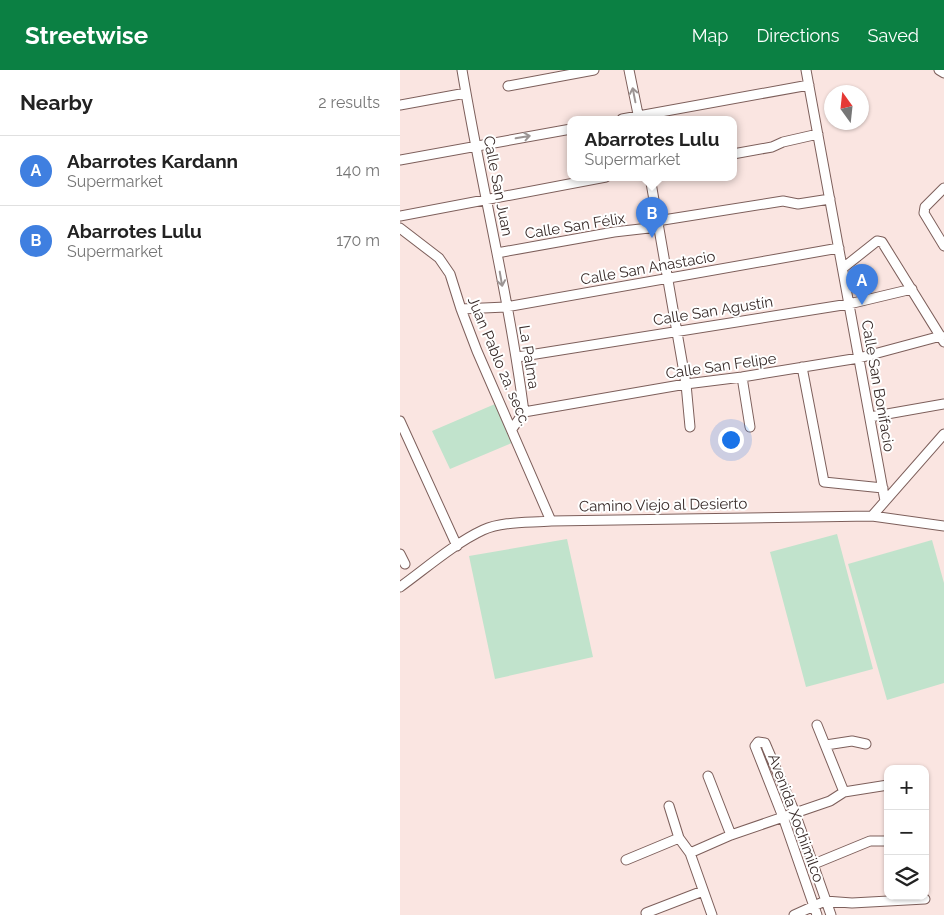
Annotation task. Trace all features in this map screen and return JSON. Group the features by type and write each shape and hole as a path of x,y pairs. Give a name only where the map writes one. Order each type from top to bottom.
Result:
{"street":[{"name":"Calle San Juan","path":"462,70 506,307"},
{"path":"508,86 594,70"},
{"path":"629,70 639,116"},
{"name":"Calle San Bonifacio","path":"806,70 885,501"},
{"path":"939,70 944,73"},
{"path":"649,116 809,85"},
{"path":"400,105 466,94"},
{"path":"400,160 567,130"},
{"path":"737,153 772,147 783,142 818,134"},
{"path":"400,216 585,181"},
{"path":"651,181 686,384 690,427"},
{"path":"944,188 925,207 924,213 944,246"},
{"name":"Calle San Félix","path":"497,253 783,201 798,204 830,199"},
{"name":"Juan Pablo 2a. secc.","path":"400,228 439,258 450,274 477,351 552,521"},
{"path":"843,268 878,241 882,242 912,288 942,340"},
{"name":"Calle San Anastacio","path":"461,309 506,307 839,248"},
{"name":"Calle San Agustín","path":"517,357 849,304 912,288"},
{"name":"La Palma","path":"506,307 517,357 524,412"},
{"name":"Calle San Felipe","path":"524,412 686,384 859,358 942,340"},
{"path":"802,367 824,482 883,488"},
{"path":"742,377 750,428"},
{"path":"870,417 944,404"},
{"path":"512,429 524,412"},
{"path":"400,420 457,546"},
{"path":"872,516 944,434"},
{"name":"Camino Viejo al Desierto","path":"400,587 457,546 484,530 504,525 552,521 872,516 944,526"},
{"path":"400,554 405,564"},
{"path":"818,725 844,792"},
{"path":"826,745 852,741 866,744"},
{"name":"Avenida Xochimilco","path":"817,915 783,817 755,746 758,742 765,743 795,813 831,915"},
{"path":"708,776 731,835"},
{"path":"690,853 731,835 830,801 844,792 884,786"},
{"path":"669,806 679,838 690,853 712,915"},
{"path":"626,860 679,838"},
{"path":"814,864 870,841 884,840"},
{"path":"646,913 703,891"},
{"path":"794,915 825,901 852,903 907,900"}],"green space":[{"path":"495,404 514,442 450,469 432,431"},
{"path":"837,534 873,669 806,687 770,552"},
{"path":"567,539 593,657 495,679 469,556"},
{"path":"932,540 944,583 944,683 887,700 848,564"}],"place":[{"name":"Abarrotes Lulu","path":"652,238"},
{"name":"Abarrotes Kardann","path":"862,305"}]}
